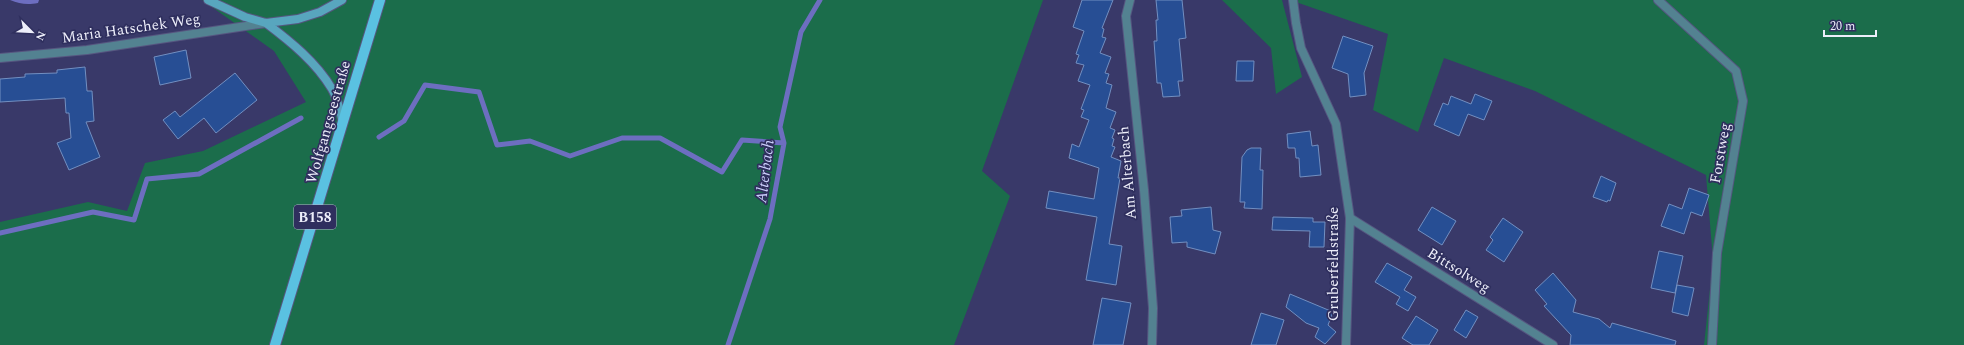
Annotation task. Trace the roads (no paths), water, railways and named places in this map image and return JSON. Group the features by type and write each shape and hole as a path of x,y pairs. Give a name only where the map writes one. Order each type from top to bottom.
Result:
{"main road":[{"path":"208,0 245,17 266,23 296,45 311,61 332,90 343,122"},
{"path":"266,23 298,19 320,12 342,0"},
{"name":"Wolfgangseestraße","path":"275,345 380,0"}],"street":[{"name":"Am Alterbach","path":"1130,0 1126,16 1144,190 1153,308 1152,345"},
{"name":"Gruberfeldstraße","path":"1294,0 1296,23 1301,48 1336,124 1350,218 1346,345"},
{"name":"Forstweg","path":"1658,0 1736,71 1743,100 1717,252 1712,345"},
{"name":"Maria Hatschek Weg","path":"0,58 88,50 266,23"},
{"name":"Bittsolweg","path":"1350,218 1553,345"}],"waterway":[{"name":"Alterbach","path":"728,345 770,219 784,143 780,127 801,32 820,0"},
{"path":"379,137 404,121 425,85 479,92 497,145 530,141 570,156 622,138 660,138 722,172 742,140 784,143"},
{"path":"0,233 93,212 134,220 147,179 199,174 301,118"}]}
